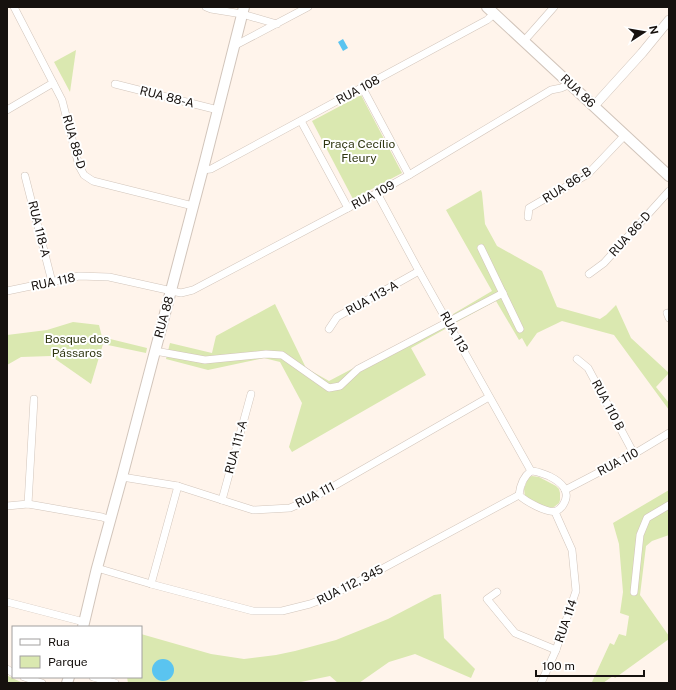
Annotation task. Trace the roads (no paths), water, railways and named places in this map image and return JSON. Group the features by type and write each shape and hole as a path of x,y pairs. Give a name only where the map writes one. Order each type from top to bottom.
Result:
{"main road":[{"name":"RUA 86","path":"490,10 669,175"},
{"name":"RUA 88","path":"83,625 204,166 243,11"}],"street":[{"name":"RUA 88-D","path":"14,7 62,100 79,166 84,175 93,181 193,206"},
{"path":"206,7 211,9 243,11 277,24"},
{"path":"234,46 308,7"},
{"path":"524,41 554,7"},
{"name":"RUA 108","path":"204,166 211,169 487,20 490,10"},
{"path":"594,106 642,53 669,20"},
{"path":"7,110 53,83"},
{"name":"RUA 88-A","path":"116,84 218,110"},
{"name":"RUA 109","path":"171,291 181,293 204,286 409,175 551,90 570,84"},
{"path":"362,88 409,175"},
{"path":"301,121 348,208"},
{"name":"RUA 86-B","path":"528,217 529,208 588,174 625,134"},
{"name":"RUA 118-A","path":"25,176 52,282"},
{"name":"RUA 86-D","path":"589,274 604,263 669,191"},
{"name":"RUA 113","path":"377,193 419,272 448,321 531,471"},
{"path":"481,248 520,329"},
{"name":"RUA 113-A","path":"329,329 337,318 419,272"},
{"name":"RUA 118","path":"7,291 79,276 109,277 171,291"},
{"path":"155,351 205,360 266,354 282,355 329,388 340,386 358,369 503,293"},
{"name":"RUA 110 B","path":"577,359 588,368 634,454"},
{"name":"RUA 111-A","path":"222,500 251,394"},
{"name":"RUA 111","path":"122,477 178,486 253,510 290,508 313,498 489,397"},
{"path":"28,504 34,399"},
{"name":"RUA 110","path":"565,490 634,454 669,433"},
{"path":"531,471 537,471 553,478 562,484 565,490 566,495 564,503 560,509 555,512 549,512 525,500 519,495 526,474 531,471"},
{"path":"151,584 178,486"},
{"name":"RUA 112, 345","path":"97,568 253,611 282,611 310,604 352,585 519,495"},
{"path":"7,506 28,504 110,520"},
{"path":"634,592 640,535 647,518 669,505"},
{"name":"RUA 114","path":"541,683 556,650 576,591 572,550 555,512"},
{"path":"497,592 487,599 515,633 556,650"},
{"path":"7,602 83,625"},
{"path":"27,678 42,683"},
{"path":"97,678 115,683"}],"water":[{"path":"343,39 348,48 343,51 338,42"},
{"path":"163,659 171,662 174,670 171,678 163,681 155,678 152,670 155,662"}],"park label":[{"name":"Praça Cecílio Fleury","path":"359,151"},
{"name":"Bosque dos Pássaros","path":"77,346"}]}
